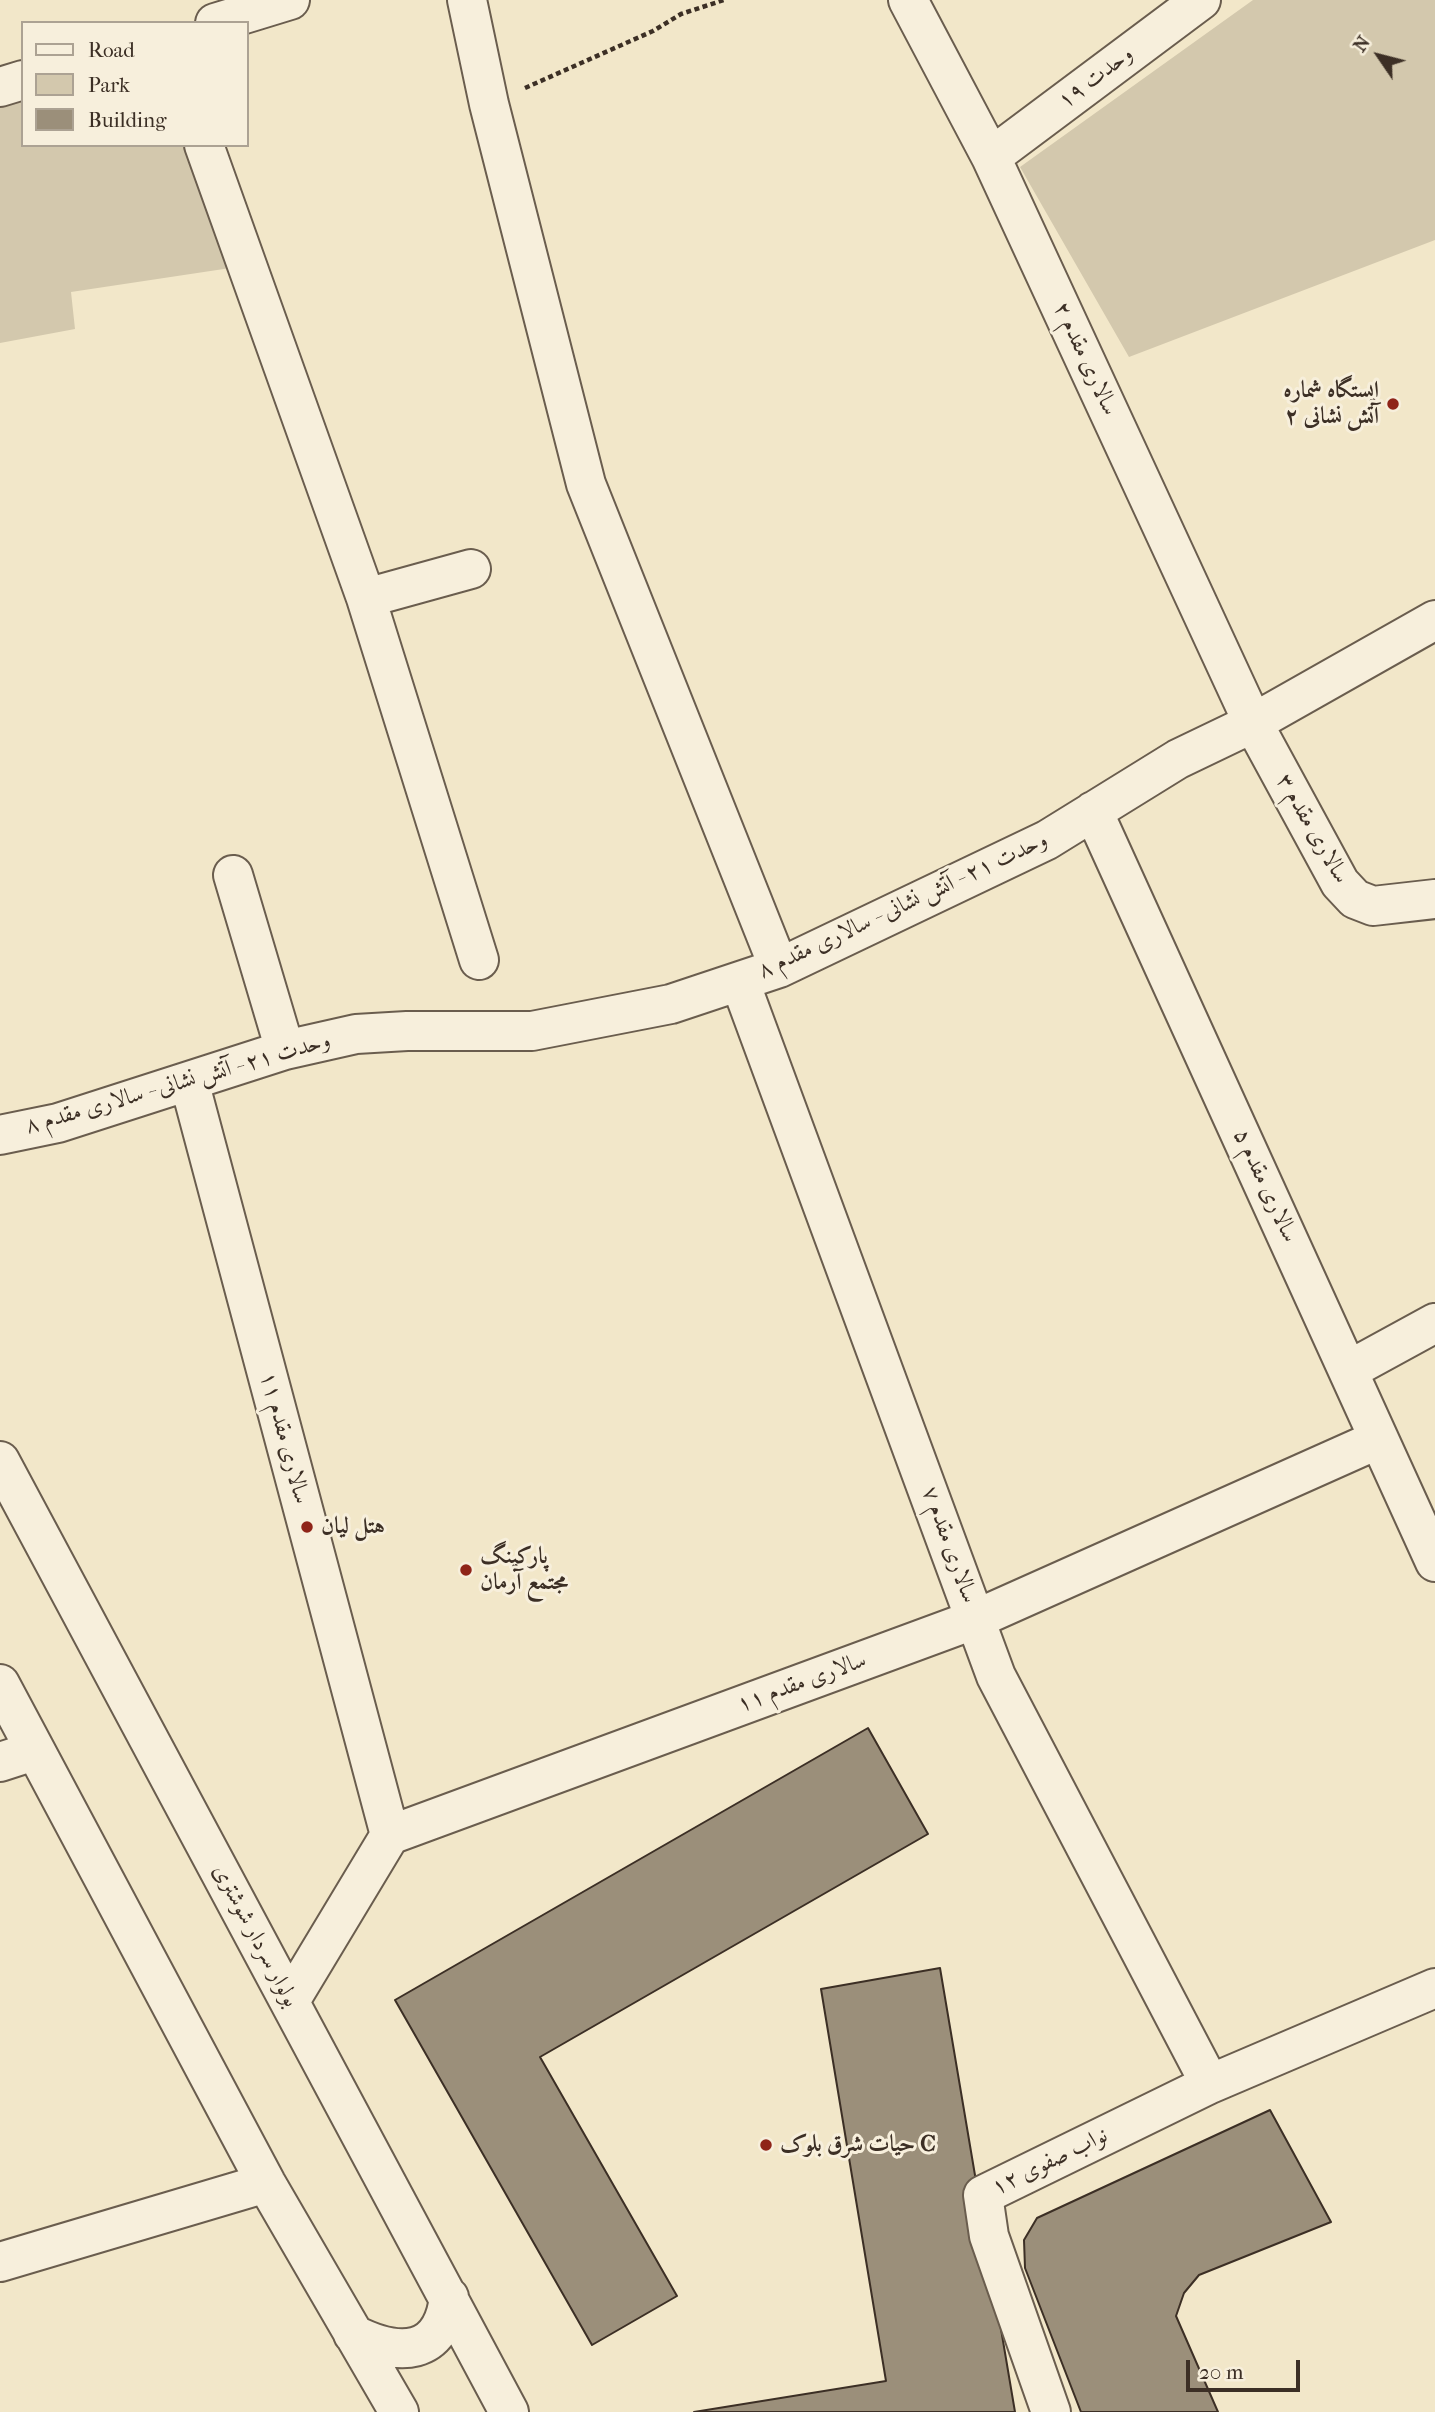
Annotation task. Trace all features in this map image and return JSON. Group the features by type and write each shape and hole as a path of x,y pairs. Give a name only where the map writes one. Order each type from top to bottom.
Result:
{"street":[{"path":"222,21 290,0"},
{"path":"467,0 489,104 586,484 779,968"},
{"name":"سالاری مقدم ۲","path":"908,0 991,157 1253,723"},
{"name":"وحدت ۱۹","path":"991,157 1201,0"},
{"path":"0,87 21,81"},
{"path":"205,147 366,598 478,960"},
{"path":"366,598 471,569"},
{"name":"وحدت ۲۱ - آتش نشانی - سالاری مقدم ۸","path":"0,1135 58,1124 285,1050 356,1034 407,1031 532,1031 671,1004 740,982 779,968 1047,840 1178,759 1253,723 1435,620"},
{"name":"سالاری مقدم ۳","path":"1253,723 1340,883 1355,899 1373,906 1435,899"},
{"name":"سالاری مقدم ۵","path":"1093,811 1435,1562"},
{"path":"233,876 285,1050"},
{"name":"سالاری مقدم ۷","path":"740,982 996,1676 1210,2084"},
{"name":"سالاری مقدم ۱۱","path":"189,1081 390,1835 976,1619 1379,1438"},
{"path":"1349,1370 1435,1324"},
{"name":"بولوار سردار شوشتری","path":"0,1461 509,2412"},
{"path":"0,1684 17,1756 399,2412"},
{"path":"290,2001 390,1835"},
{"path":"1210,2084 1435,1987"},
{"name":"نواب صفوی ۱۲","path":"1051,2412 989,2236 983,2195 1210,2084"},
{"path":"0,2262 266,2183"},
{"path":"354,2334 376,2346 395,2350 411,2348 435,2336 443,2326 449,2297"}],"path":[{"path":"489,104 653,32 681,14 724,0"}],"green space":[{"path":"1253,0 1435,0 1435,240 1129,357 1020,167"},
{"path":"21,102 21,147 193,147 237,267 71,292 75,329 0,343 0,107"}],"building":[{"path":"868,1728 928,1834 540,2057 677,2296 592,2345 395,2000"},
{"path":"940,1968 1015,2412 694,2412 886,2381 821,1989"},
{"path":"1270,2110 1331,2222 1199,2275 1184,2293 1176,2316 1218,2412 1081,2412 1025,2268 1024,2240 1037,2218"}],"place":[{"name":"ایستگاه شماره ۲ آتش نشانی","path":"1393,404"},
{"name":"هتل لیان","path":"307,1527"},
{"name":"پارکینگ مجتمع آرمان","path":"466,1570"},
{"name":"حیات شرق بلوک C","path":"766,2145"}]}
